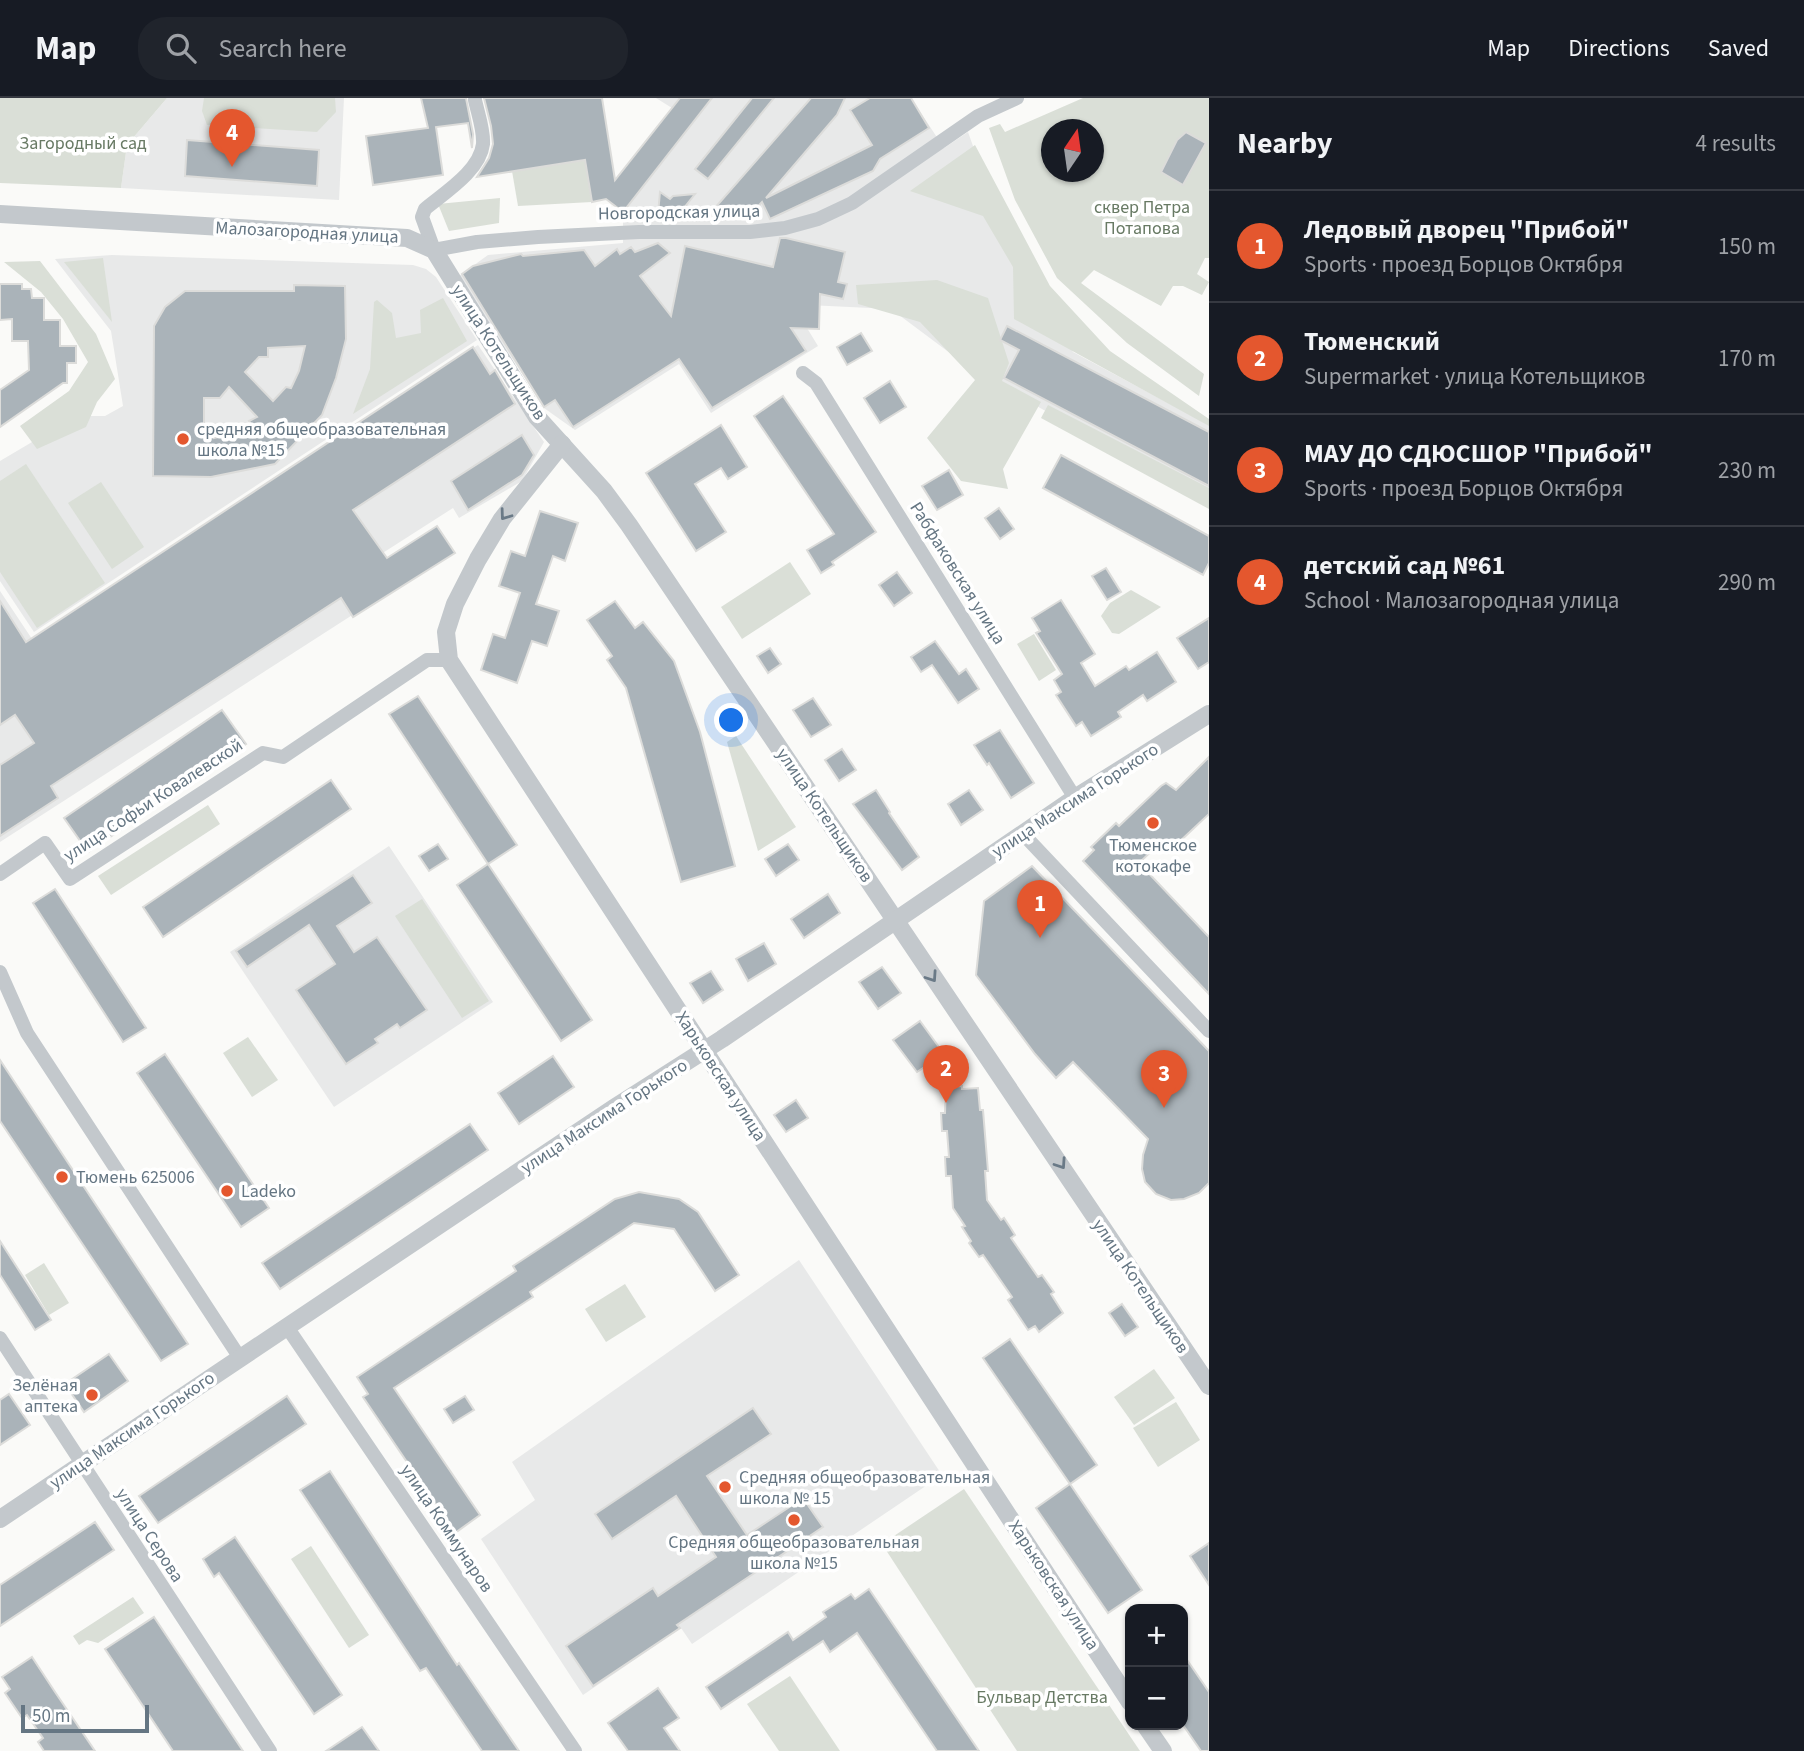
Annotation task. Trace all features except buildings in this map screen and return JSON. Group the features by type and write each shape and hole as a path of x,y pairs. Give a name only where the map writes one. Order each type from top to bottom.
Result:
{"street":[{"name":"Новгородская улица","path":"434,250 477,242 551,236 639,232 750,232 785,228 818,219 852,203 978,116 1017,98"},
{"name":"Малозагородная улица","path":"434,250 422,217 425,209 466,174 480,155 483,142 475,100"},
{"name":"Малозагородная улица","path":"0,214 407,238 434,250"},
{"name":"улица Котельщиков","path":"434,250 537,416 604,491 629,525 1209,1386"},
{"name":"Рабфаковская улица","path":"803,373 816,383 1075,798"},
{"path":"449,660 446,632 455,604 472,570 502,519 562,444"},
{"name":"улица Софьи Ковалевской","path":"0,874 45,843 70,879 263,753 283,757 427,660 449,660"},
{"name":"Харьковская улица","path":"449,660 1125,1694"},
{"name":"улица Максима Горького","path":"0,1519 704,1050 1075,798 1209,714"},
{"path":"1023,834 1209,1031"},
{"path":"0,972 27,1032 240,1358"},
{"name":"улица Коммунаров","path":"287,1327 575,1751"},
{"name":"улица Серова","path":"0,1338 270,1751"},
{"path":"1148,1730 1163,1751"}],"shaded area":[{"path":"167,98 344,98 339,200 121,188 127,145"},
{"path":"656,98 911,98 944,148 968,132 994,205 1073,352 1209,425 1209,502 974,371 891,309 808,305 807,328 818,346 711,413 679,364 575,430 544,408 459,276 488,255 623,243 623,212 603,196 672,108"},
{"name":"средняя общеобразовательная школа №15","path":"112,255 413,265 426,269 436,277 477,340 34,632 0,581 0,461 76,416 105,416 123,406 111,331 55,259"},
{"path":"478,345 544,442 522,481 459,518 453,508 353,572 371,603 0,842 0,591 32,639"},
{"path":"389,846 493,1002 334,1107 230,952"},
{"name":"Средняя общеобразовательная школа № 15","path":"799,1260 942,1475 692,1644 681,1628 583,1695 481,1539 535,1500 512,1462"}],"green space":[{"name":"Загородный сад","path":"0,98 167,98 127,145 121,188 0,183"},
{"path":"204,98 335,98 336,112 317,132 207,125 202,111"},
{"name":"сквер Петра Потапова","path":"1083,98 1209,98 1209,258 1205,258 1197,274 1209,282 1202,295 1183,286 1173,286 1161,306 1094,270 1081,283 1204,374 1199,396 1127,343 1057,278 1015,200 989,128 1000,124 1005,132"},
{"path":"975,145 1050,286 1110,351 1209,419 1209,426 1014,319 1013,267 983,216 910,191"},
{"path":"585,160 592,202 518,206 512,171"},
{"path":"500,198 499,223 449,231 438,204"},
{"path":"103,258 112,322 64,262"},
{"path":"40,261 96,334 115,379 97,402 86,427 37,449 20,426 69,391 88,362 63,319 41,292 4,262"},
{"path":"937,280 988,298 1009,363 1002,381 1041,402 1003,469 1008,489 961,481 927,438 975,380 920,322 858,304 856,285"},
{"path":"443,298 467,341 353,414 370,369 374,302 377,300 392,313 396,338 421,333 420,310"},
{"path":"1048,405 1209,488 1209,509 1041,418"},
{"path":"26,464 105,583 37,628 0,572 0,481"},
{"path":"101,482 144,547 112,569 68,503"},
{"path":"790,562 811,594 742,639 721,607"},
{"path":"1131,590 1161,607 1119,634 1112,633 1101,616 1110,603"},
{"path":"1034,634 1056,670 1039,681 1017,644"},
{"path":"736,736 796,827 758,851 727,742"},
{"path":"208,805 220,824 111,895 98,876"},
{"path":"422,899 489,1001 462,1018 395,916"},
{"path":"248,1037 278,1080 252,1097 223,1053"},
{"path":"44,1263 69,1303 49,1315 25,1275"},
{"path":"625,1284 646,1317 606,1342 585,1309"},
{"path":"1154,1369 1175,1398 1134,1425 1114,1397"},
{"path":"1176,1402 1200,1440 1158,1467 1133,1428"},
{"name":"Бульвар Детства","path":"964,1489 1140,1751 1017,1751 882,1544"},
{"path":"311,1546 369,1635 349,1648 291,1559"},
{"path":"133,1597 144,1613 98,1643 87,1640 79,1645 73,1636"},
{"path":"790,1676 840,1751 779,1751 747,1704"}],"place":[{"name":"детский сад №61","path":"232,167"},
{"name":"средняя общеобразовательная школа №15","path":"183,439"},
{"name":"Тюменское котокафе","path":"1153,823"},
{"name":"Ледовый дворец \"Прибой\"","path":"1040,938"},
{"name":"Тюменский","path":"946,1103"},
{"name":"МАУ ДО СДЮСШОР \"Прибой\"","path":"1164,1108"},
{"name":"Тюмень 625006","path":"62,1177"},
{"name":"Ladeko","path":"227,1191"},
{"name":"Зелёная аптека","path":"92,1395"},
{"name":"Средняя общеобразовательная школа № 15","path":"725,1487"},
{"name":"Средняя общеобразовательная школа №15","path":"794,1520"}]}
